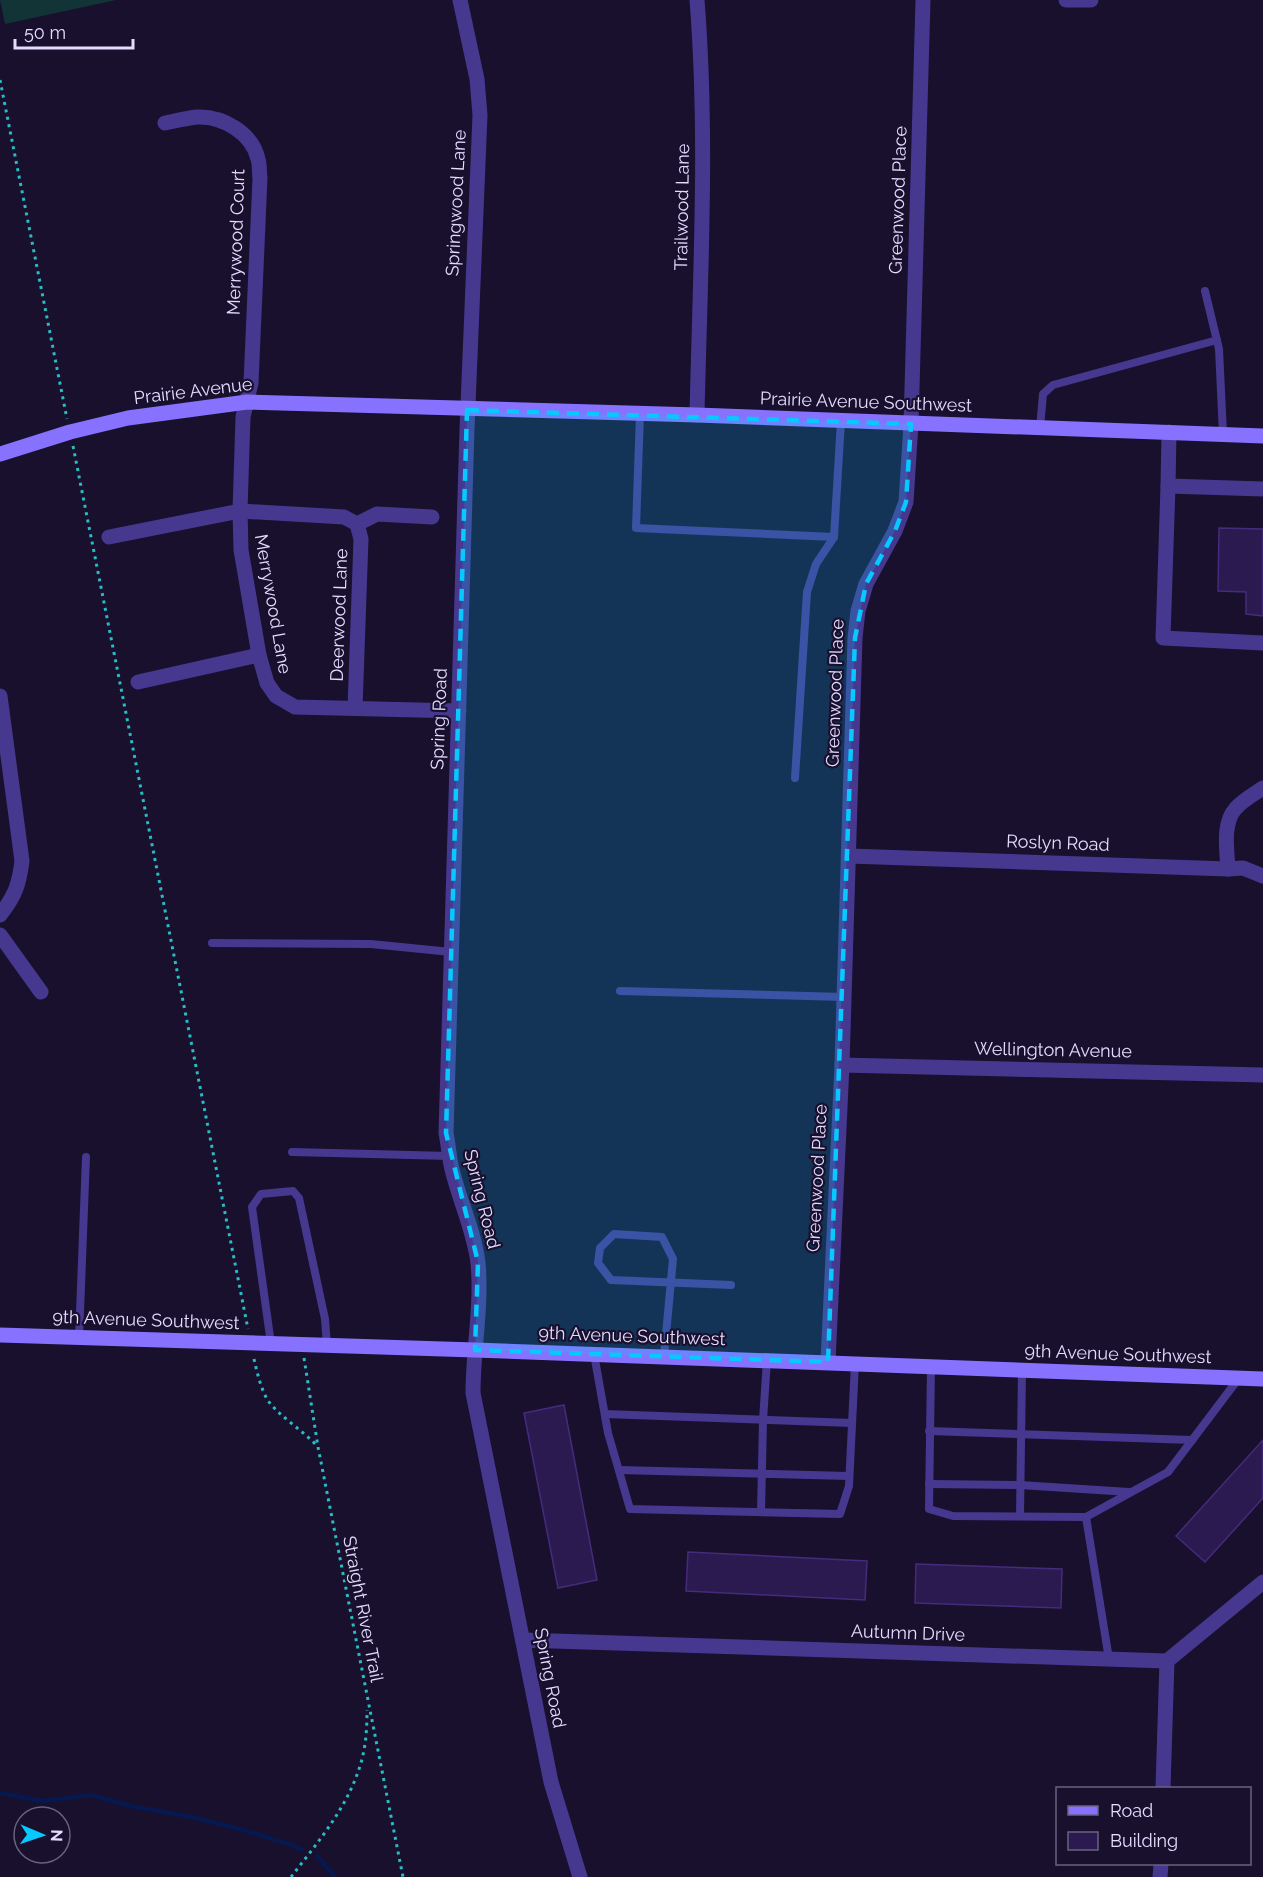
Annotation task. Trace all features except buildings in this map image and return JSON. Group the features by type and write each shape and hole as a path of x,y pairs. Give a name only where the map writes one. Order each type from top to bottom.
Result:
{"street":[{"name":"Springwood Lane","path":"460,0 477,79 480,115 467,410"},
{"name":"Trailwood Lane","path":"697,415 704,141 698,0"},
{"name":"Greenwood Place","path":"828,1362 842,1065 855,638 858,611 866,584 896,531 906,502 911,424 923,0"},
{"path":"1066,0 1091,0"},
{"name":"Merrywood Court","path":"165,123 197,117 219,119 237,128 250,143 258,158 260,190 251,383 247,402"},
{"name":"Prairie Avenue","path":"0,454 70,432 128,418 247,402 467,410"},
{"name":"Merrywood Lane","path":"247,402 243,417 241,550 259,655 267,683 276,696 295,707 459,711"},
{"name":"Prairie Avenue Southwest","path":"467,410 697,415 1263,435"},
{"name":"Spring Road","path":"467,410 446,1133 451,1166 472,1230 478,1262 480,1294 473,1393 551,1782 580,1877"},
{"path":"1169,432 1162,638 1263,643"},
{"path":"1168,486 1263,489"},
{"name":"Deerwood Lane","path":"109,537 240,511 344,517 357,524 362,539 355,708"},
{"path":"357,524 377,514 432,517"},
{"path":"138,682 259,655"},
{"path":"0,696 22,861 20,882 12,900 0,915"},
{"path":"1228,869 1228,821 1236,808 1263,788"},
{"name":"Roslyn Road","path":"849,856 1243,868 1263,876"},
{"path":"0,936 41,992"},
{"name":"Wellington Avenue","path":"842,1065 1263,1075"},
{"name":"9th Avenue Southwest","path":"0,1335 664,1356 1263,1379"},
{"path":"1163,1787 1167,1661 1263,1582"},
{"name":"Autumn Drive","path":"523,1640 1167,1661"}],"lane":[{"path":"1205,291 1220,349 1223,434"},
{"path":"1040,428 1043,394 1053,385 1217,340"},
{"path":"640,414 636,528 834,537"},
{"path":"795,778 807,592 816,564 834,537 841,421"},
{"path":"212,943 371,944 451,952"},
{"path":"620,991 844,997"},
{"path":"292,1152 450,1156"},
{"path":"79,1338 86,1157"},
{"path":"271,1344 252,1207 261,1194 293,1191 299,1198 325,1319 327,1346"},
{"path":"664,1356 670,1283 673,1260 662,1237 614,1234 600,1248 598,1263 611,1280 670,1283 730,1285"},
{"path":"594,1354 605,1414 630,1509 840,1514 849,1486 855,1363"},
{"path":"761,1512 767,1360"},
{"path":"931,1366 929,1509 953,1516 1086,1517 1168,1472 1240,1378"},
{"path":"1020,1516 1022,1370"},
{"path":"605,1414 852,1423"},
{"path":"930,1431 1192,1440"},
{"path":"619,1470 849,1476"},
{"path":"929,1484 1020,1485 1130,1492"},
{"path":"1086,1517 1109,1659"}],"path":[{"path":"0,80 260,1383 268,1400 318,1447"},
{"name":"Straight River Trail","path":"301,1345 318,1447 403,1877"},
{"path":"291,1877 340,1811 356,1779 364,1749 368,1702"}],"highlighted area":[{"path":"467,410 911,424 906,502 895,531 866,584 855,638 828,1362 475,1350 478,1262 446,1133"}],"green space":[{"path":"0,0 116,0 5,24"}],"waterway":[{"path":"0,1793 41,1801 91,1795 130,1806 236,1828 302,1850"},
{"path":"317,1856 335,1877"}]}
